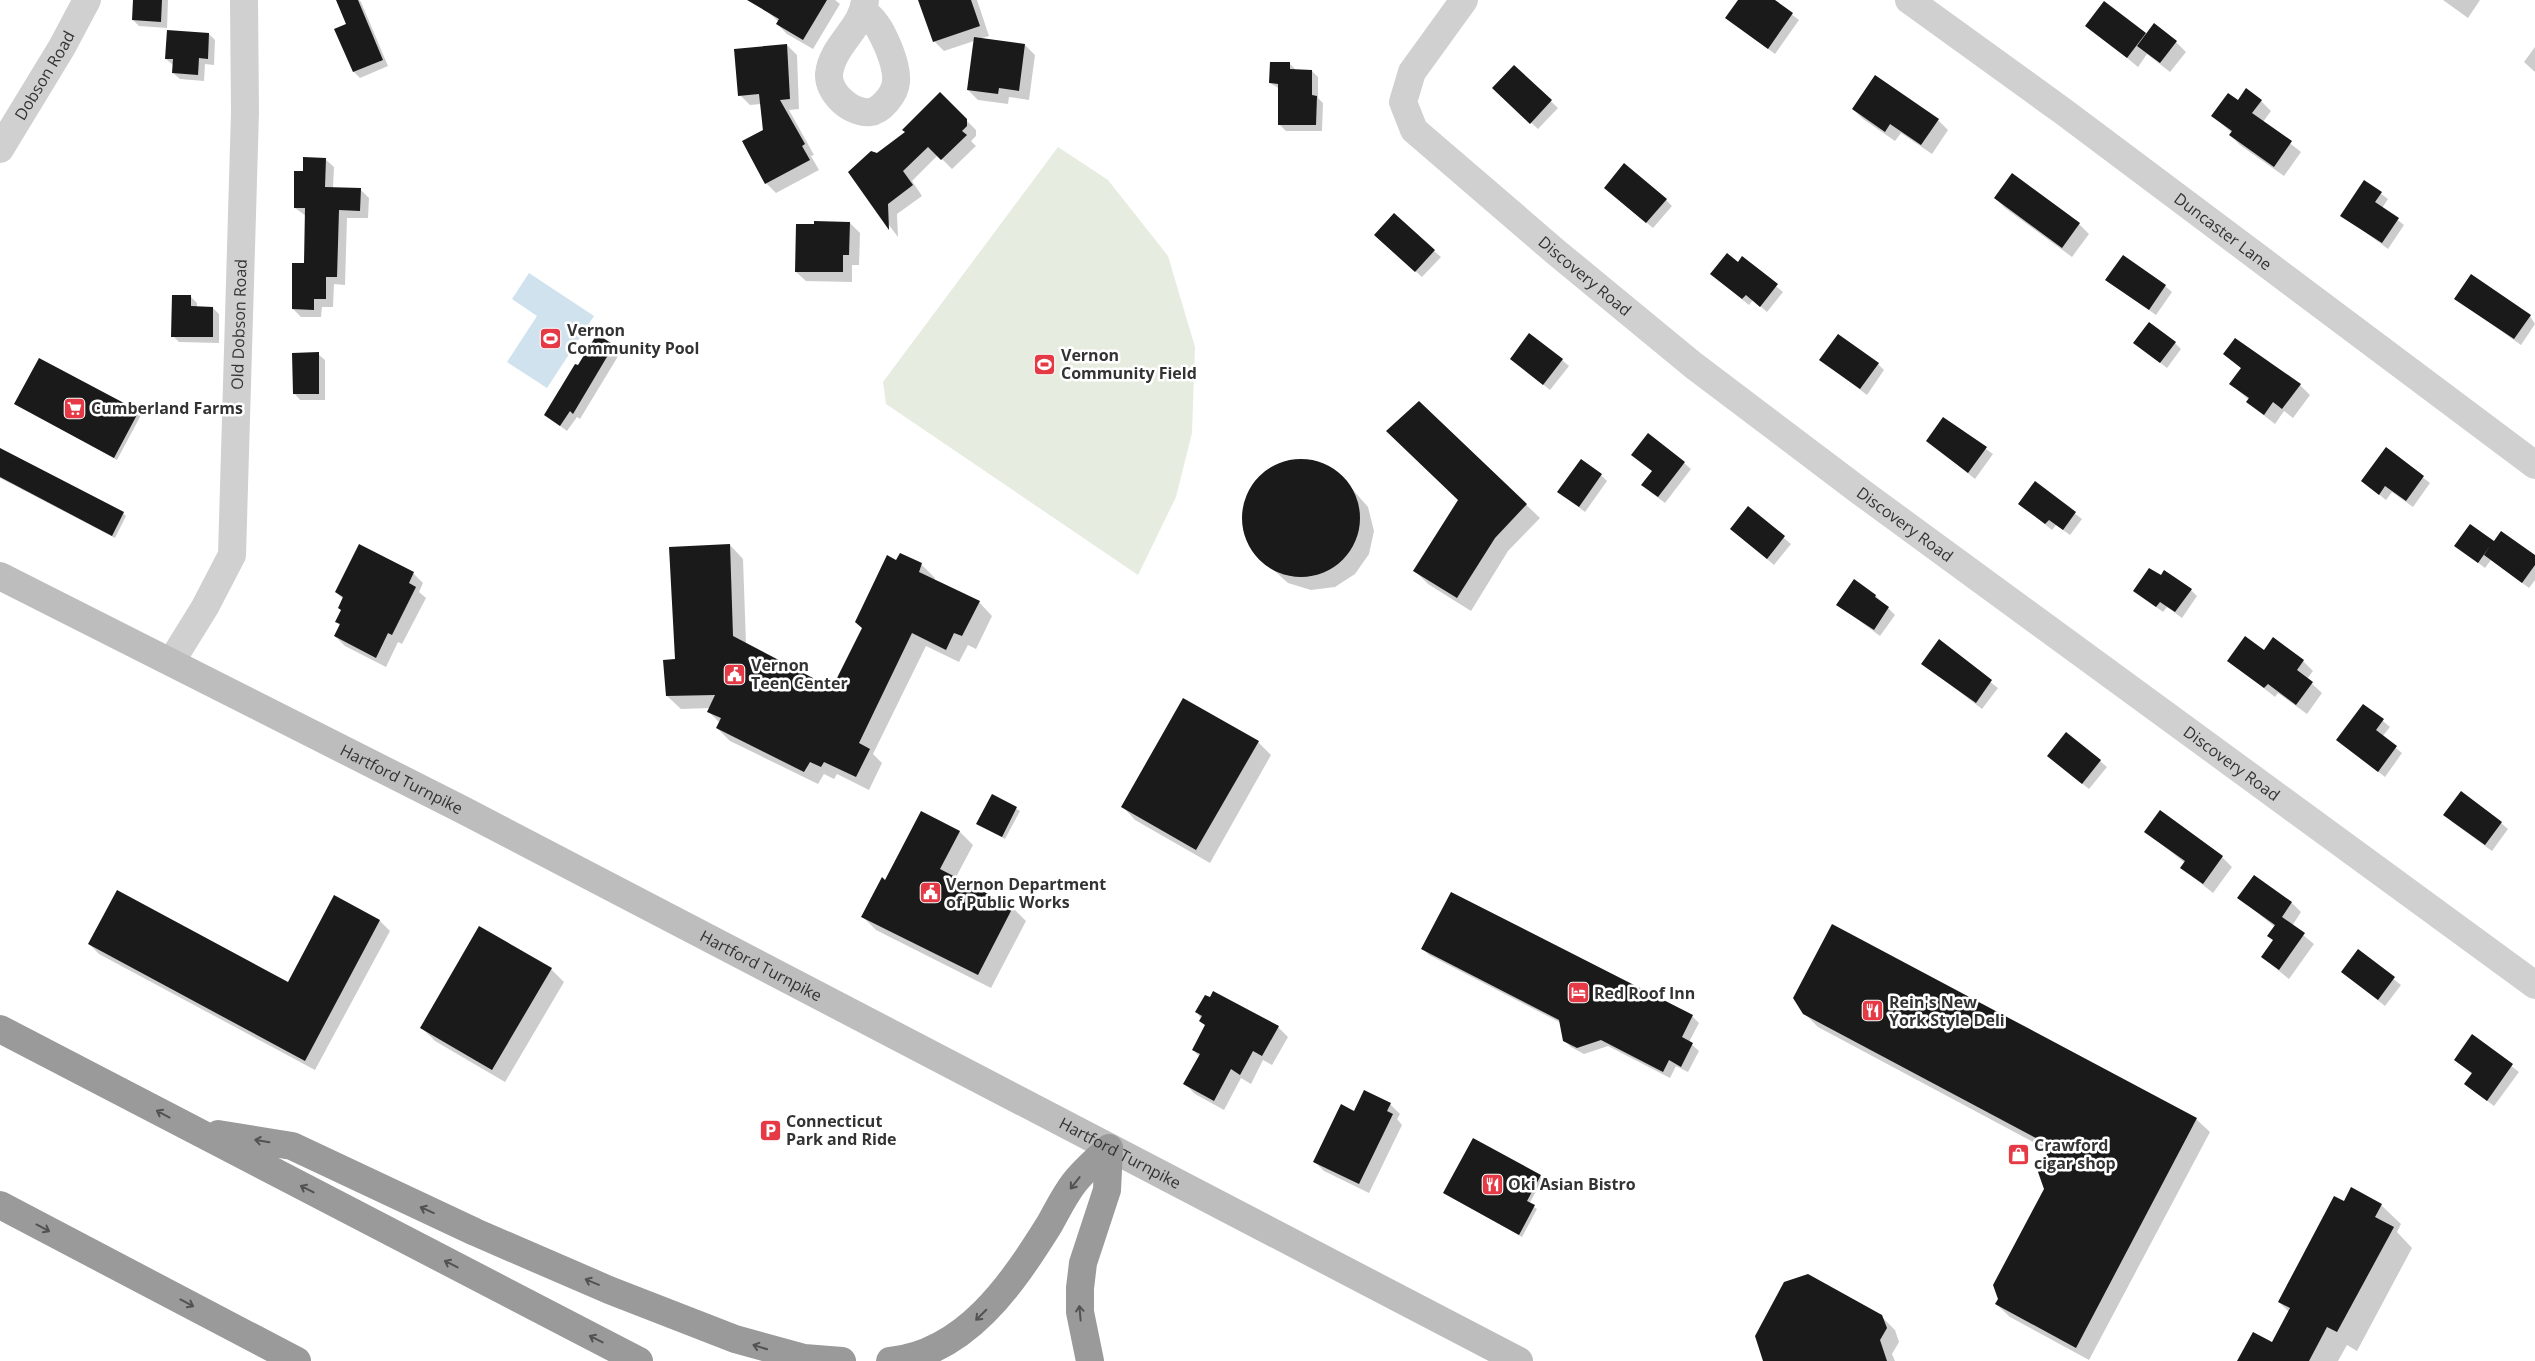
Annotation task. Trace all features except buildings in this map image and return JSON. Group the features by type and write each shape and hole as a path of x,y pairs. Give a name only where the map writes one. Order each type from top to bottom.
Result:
{"highway":[{"path":"0,1028 639,1361"},
{"path":"194,1130 292,1146 475,1232 664,1312 772,1351 804,1358 842,1361"},
{"path":"890,1361 910,1358 936,1348 960,1334 983,1314 1036,1246 1074,1183 1109,1148"},
{"path":"1090,1361 1080,1312 1080,1288 1083,1263 1108,1190 1109,1148"},
{"path":"0,1205 297,1361"}],"main road":[{"name":"Hartford Turnpike","path":"0,576 463,810 1519,1361"}],"street":[{"name":"Dobson Road","path":"0,150 62,47 87,0"},
{"name":"Old Dobson Road","path":"171,662 205,606 232,554 245,112 244,0"},
{"name":"Discovery Road","path":"1464,0 1412,72 1403,102 1414,130 1557,253 1693,365 1861,492 2535,985"},
{"name":"Duncaster Lane","path":"1909,0 2064,112 2535,465"}],"shaded area":[{"name":"Vernon Community Field","path":"1058,147 1108,180 1168,256 1195,347 1192,433 1176,497 1138,575 886,404 883,382"}],"water":[{"name":"Vernon Community Pool","path":"529,273 594,316 547,388 507,362 537,316 512,299"}],"place":[{"name":"Vernon Community Pool","path":"551,339"},
{"name":"Vernon Community Field","path":"1045,364"},
{"name":"Cumberland Farms","path":"75,408"},
{"name":"Vernon Teen Center","path":"735,674"},
{"name":"Vernon Department of Public Works","path":"930,893"},
{"name":"Red Roof Inn","path":"1578,993"},
{"name":"Rein's New York Style Deli","path":"1873,1011"},
{"name":"Connecticut Park and Ride","path":"770,1130"},
{"name":"Crawford cigar shop","path":"2018,1154"},
{"name":"Oki Asian Bistro","path":"1492,1184"}]}
